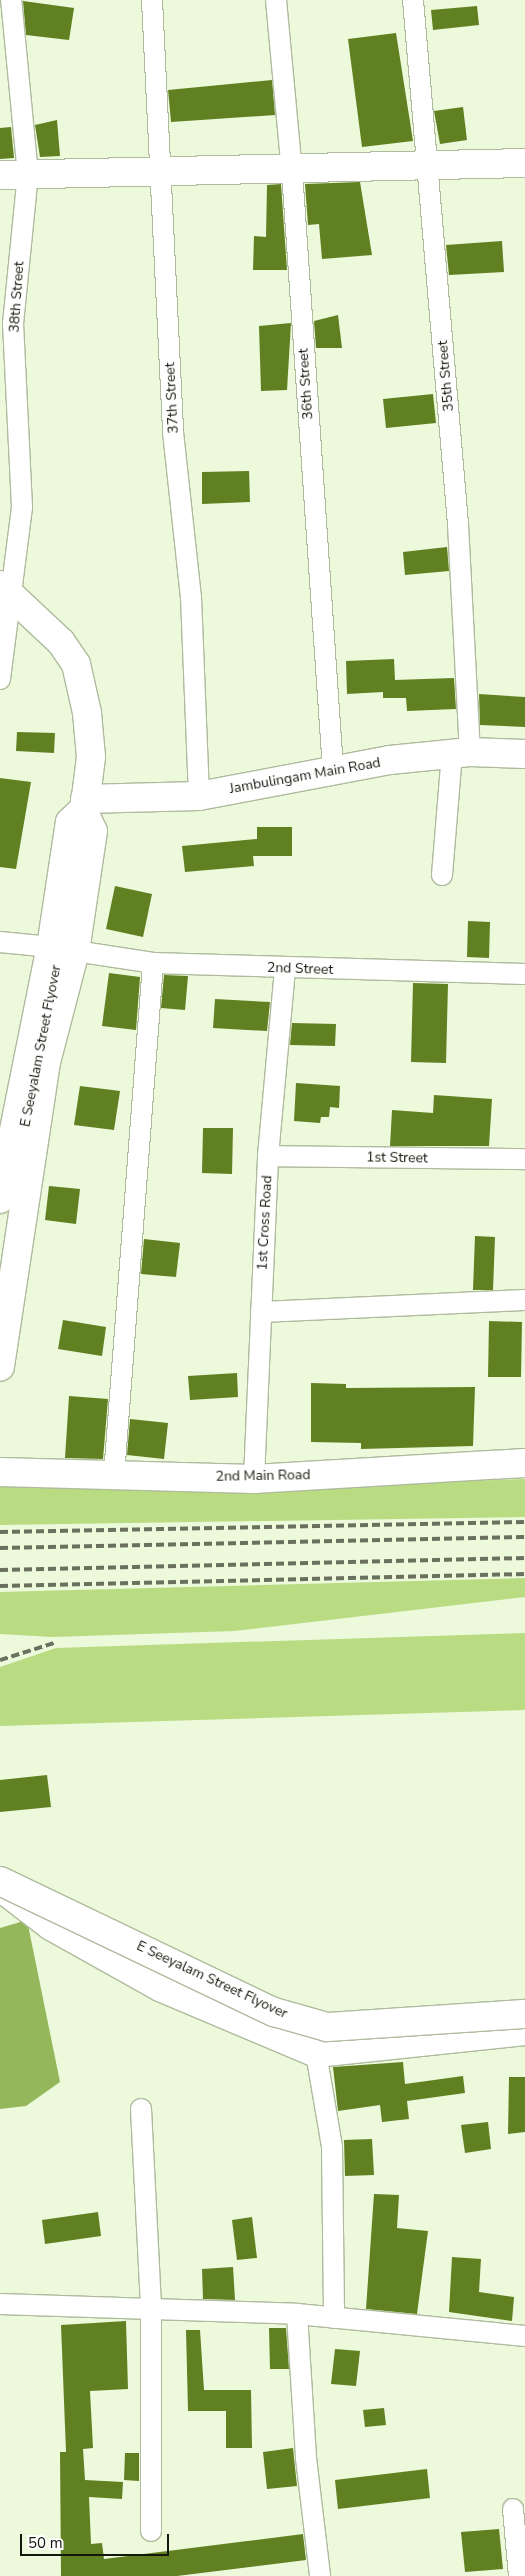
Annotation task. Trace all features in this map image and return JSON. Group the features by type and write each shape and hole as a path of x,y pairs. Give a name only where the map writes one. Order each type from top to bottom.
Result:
{"street":[{"name":"38th Street","path":"0,679 6,589 22,507 13,324 28,175 11,0"},
{"name":"37th Street","path":"152,0 163,170 174,432 191,597 199,796"},
{"name":"36th Street","path":"276,0 292,171 332,769"},
{"name":"35th Street","path":"413,0 458,524 461,753 442,875"},
{"path":"0,175 163,170 292,171 426,163 525,163"},
{"name":"E Seeyalam Street Flyover","path":"0,1270 84,810 90,757 87,713 76,664 61,642 6,589"},
{"name":"Jambulingam Main Road","path":"84,810 199,796 332,769 461,753 525,754"},
{"path":"0,1199 93,831 84,810"},
{"path":"0,942 63,949"},
{"path":"0,1367 5,1296 46,1062 63,949"},
{"name":"2nd Street","path":"63,949 153,963 525,974"},
{"path":"114,1475 153,963"},
{"name":"1st Cross Road","path":"254,1478 268,1156 285,968"},
{"name":"1st Street","path":"268,1156 525,1159"},
{"path":"261,1312 525,1300"},
{"name":"2nd Main Road","path":"0,1472 254,1478 525,1463"},
{"path":"4,1895 160,1987 316,2052 525,2031"},
{"name":"E Seeyalam Street Flyover","path":"4,1895 274,2012 327,2027 525,2014"},
{"path":"316,2052 332,2147 334,2318"},
{"path":"142,2109 151,2306 151,2531"},
{"path":"0,2304 151,2306 297,2314 525,2336"},
{"path":"297,2314 306,2458 320,2576"},
{"path":"513,2510 519,2576"}],"shaded area":[{"path":"525,1479 525,1517 0,1525 0,1481 256,1488"},
{"path":"525,1578 525,1597 234,1631 53,1637 0,1634 0,1592"},
{"path":"525,1633 525,1710 0,1726 0,1667 56,1648"},
{"path":"27,1920 60,2082 26,2106 0,2109 0,1928"}],"building":[{"path":"23,1 74,8 69,40 26,35"},
{"path":"477,6 479,25 433,30 431,10"},
{"path":"396,33 413,141 362,147 348,39"},
{"path":"272,80 275,115 171,122 168,90"},
{"path":"463,107 467,140 440,144 434,111"},
{"path":"57,120 60,156 40,157 35,125"},
{"path":"11,127 14,158 0,159 0,128"},
{"path":"360,182 372,255 322,259 319,224 308,225 305,184"},
{"path":"281,184 287,270 253,270 254,236 266,237 267,185"},
{"path":"502,241 504,272 449,275 446,245"},
{"path":"338,315 342,348 316,348 314,321"},
{"path":"291,323 287,390 261,391 259,326"},
{"path":"433,394 436,423 386,428 383,399"},
{"path":"249,471 250,502 202,504 202,472"},
{"path":"447,547 449,571 405,575 403,552"},
{"path":"394,659 395,680 454,678 456,709 407,711 406,698 383,698 383,692 347,694 346,661"},
{"path":"479,694 525,697 525,727 480,725"},
{"path":"17,732 55,733 54,753 16,751"},
{"path":"0,778 31,782 16,869 0,867"},
{"path":"257,827 292,827 292,856 253,856 254,866 185,872 182,846 257,839"},
{"path":"115,886 152,894 143,937 106,929"},
{"path":"468,921 490,922 489,958 467,957"},
{"path":"109,973 140,977 136,1030 102,1026"},
{"path":"164,975 188,976 185,1010 161,1008"},
{"path":"413,983 448,984 446,1063 411,1062"},
{"path":"215,999 270,1002 267,1031 213,1028"},
{"path":"292,1023 336,1024 335,1046 290,1045"},
{"path":"296,1083 340,1086 339,1108 330,1107 329,1117 321,1117 320,1123 294,1121"},
{"path":"80,1086 120,1091 114,1130 74,1125"},
{"path":"434,1095 492,1099 489,1146 390,1146 392,1110 433,1113"},
{"path":"203,1128 233,1128 232,1174 202,1173"},
{"path":"49,1186 80,1189 76,1224 45,1220"},
{"path":"475,1236 495,1237 493,1290 473,1290"},
{"path":"144,1239 180,1243 176,1277 141,1274"},
{"path":"63,1320 106,1327 102,1356 58,1349"},
{"path":"489,1321 522,1322 521,1377 488,1377"},
{"path":"237,1373 238,1397 190,1400 188,1376"},
{"path":"311,1383 346,1384 346,1388 475,1387 473,1446 361,1449 361,1443 311,1442"},
{"path":"69,1396 108,1399 103,1459 65,1458"},
{"path":"130,1419 168,1423 164,1459 127,1455"},
{"path":"47,1775 51,1807 0,1812 0,1780"},
{"path":"403,2062 405,2084 463,2076 465,2093 407,2101 409,2119 382,2122 380,2105 338,2111 333,2067"},
{"path":"509,2077 525,2077 525,2132 508,2134"},
{"path":"488,2122 491,2149 465,2153 461,2125"},
{"path":"372,2139 374,2175 345,2176 344,2140"},
{"path":"374,2194 399,2195 397,2228 428,2231 417,2314 366,2309"},
{"path":"98,2212 101,2236 45,2244 42,2220"},
{"path":"252,2217 257,2258 237,2260 232,2220"},
{"path":"452,2257 481,2259 479,2292 514,2297 512,2321 449,2312"},
{"path":"233,2267 235,2300 203,2299 202,2269"},
{"path":"126,2321 128,2389 90,2391 93,2448 83,2449 85,2480 123,2482 122,2499 89,2497 91,2544 102,2543 104,2559 303,2534 306,2560 177,2576 61,2576 60,2452 66,2452 61,2325"},
{"path":"269,2328 286,2328 289,2369 270,2369"},
{"path":"186,2330 200,2330 204,2390 251,2390 252,2448 226,2448 226,2411 188,2411"},
{"path":"335,2349 360,2351 356,2386 331,2384"},
{"path":"384,2408 386,2425 365,2427 363,2410"},
{"path":"293,2448 297,2486 267,2489 263,2452"},
{"path":"125,2453 139,2453 139,2481 124,2480"},
{"path":"427,2469 430,2498 338,2509 335,2480"},
{"path":"499,2529 503,2569 465,2572 461,2532"}],"railway":[{"path":"0,1532 525,1522"},
{"path":"0,1548 525,1537"},
{"path":"0,1570 525,1558"},
{"path":"0,1586 525,1574"},
{"path":"0,1660 54,1643"}]}
